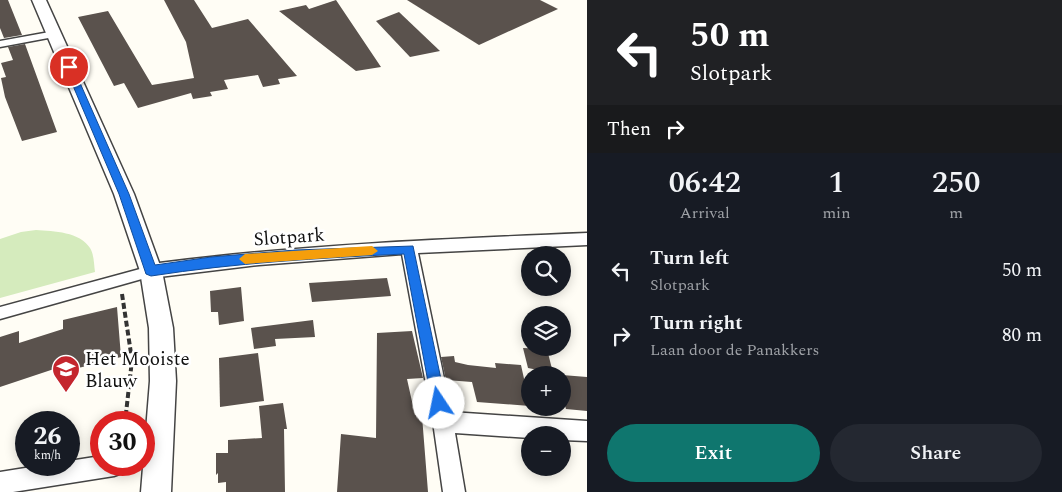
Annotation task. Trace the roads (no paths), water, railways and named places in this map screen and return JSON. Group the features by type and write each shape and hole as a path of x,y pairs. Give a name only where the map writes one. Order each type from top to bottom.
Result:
{"street":[{"path":"39,0 124,194 151,271 161,328 163,381 155,436"},
{"path":"0,44 55,34"},
{"name":"Slotpark","path":"0,312 151,271 211,262 295,254 587,239"},
{"path":"409,249 443,422 454,492"},
{"path":"443,422 587,431"},
{"path":"0,483 90,469"},
{"path":"154,476 156,492"}],"place":[{"name":"Het Mooiste Blauw","path":"66,393"}]}
